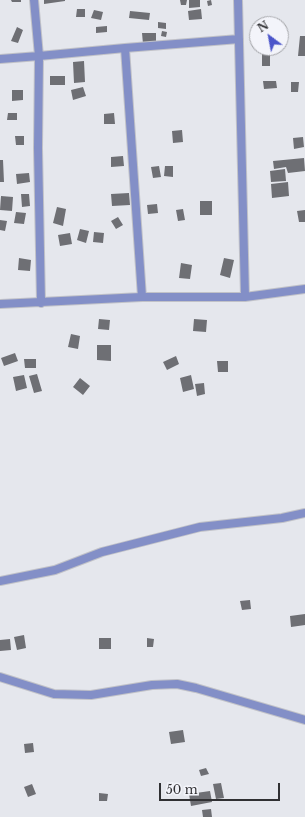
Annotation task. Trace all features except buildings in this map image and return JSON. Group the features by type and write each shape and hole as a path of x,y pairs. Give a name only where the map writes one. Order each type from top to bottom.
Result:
{"street":[{"path":"34,0 39,56 38,148 41,303"},
{"path":"238,0 245,297"},
{"path":"0,59 240,39"},
{"path":"125,48 142,297"},
{"path":"0,304 142,297 245,297 305,289"},
{"path":"0,581 55,570 102,552 200,527 282,518 305,513"},
{"path":"0,677 54,694 91,695 152,685 177,684 305,720"}]}
